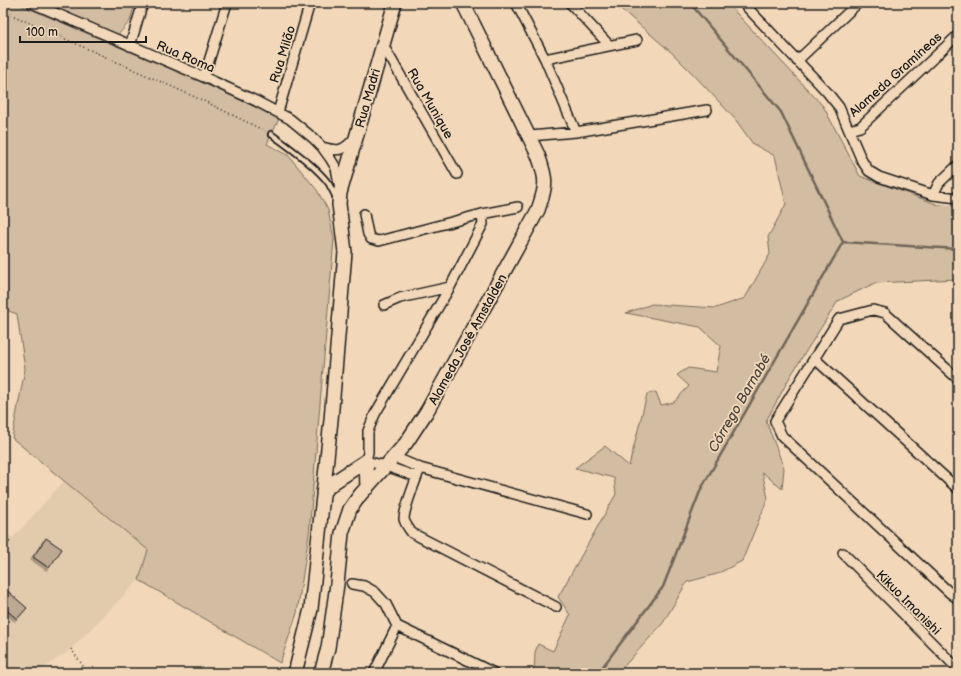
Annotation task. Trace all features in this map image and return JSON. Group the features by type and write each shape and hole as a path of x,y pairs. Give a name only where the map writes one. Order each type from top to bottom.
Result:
{"street":[{"name":"Rua Roma","path":"32,3 204,77 278,112 301,128 322,147 336,168 340,198"},
{"path":"130,46 140,10 144,3"},
{"path":"204,77 227,3"},
{"name":"Rua Milão","path":"278,112 310,3"},
{"name":"Rua Madri","path":"340,198 395,3"},
{"name":"Alameda José Amstalden","path":"321,673 329,641 342,533 350,509 406,443 427,410 538,210 545,190 545,174 530,136 463,3"},
{"path":"516,3 545,58 576,132"},
{"path":"570,3 609,45"},
{"path":"743,3 827,92 839,107 862,161 869,171 879,177 933,195 958,198"},
{"path":"797,61 858,3"},
{"name":"Alameda Gramíneas","path":"848,130 860,127 958,35"},
{"path":"545,58 637,40"},
{"name":"Rua Munique","path":"383,45 456,174"},
{"path":"530,136 576,132 707,110"},
{"path":"322,147 332,150 341,150 347,147 356,138"},
{"path":"933,195 939,183 958,165"},
{"path":"295,673 311,609 331,420 345,252 340,198"},
{"path":"364,214 368,234 371,239 379,241 518,206"},
{"path":"367,488 366,461 368,452 368,431 374,414 450,287 483,224 482,214"},
{"path":"384,305 400,298 450,287"},
{"path":"958,379 885,313 873,310 839,319 776,421 782,436 950,594 958,598"},
{"path":"814,358 958,489"},
{"path":"323,492 334,482 366,461 390,462 420,468 587,514"},
{"path":"390,462 417,478"},
{"path":"420,468 407,504 404,519 412,533 556,607"},
{"name":"Kikuo Imanishi","path":"842,553 958,669"},
{"path":"352,584 364,586 375,592 386,604 397,626 494,673"},
{"path":"374,673 397,626"}],"lane":[{"path":"271,134 301,157 323,177 340,198"}],"path":[{"path":"3,11 206,102 271,134"},
{"path":"71,649 88,673"}],"shaded area":[{"path":"3,3 16,3 229,94 279,119 267,144 288,155 317,190 328,210 334,239 309,534 297,613 280,663 139,580 148,550 12,438 25,369 17,314 3,309"},
{"path":"42,3 135,3 130,21 118,35"},
{"path":"614,3 727,3 823,106 860,176 939,205 958,206 958,279 875,283 838,301 791,375 766,421 784,468 782,489 762,472 768,498 742,561 717,574 687,582 663,623 618,673 534,673 535,652 538,644 553,651 570,615 558,597 616,494 614,478 575,468 605,446 629,466 647,394 656,392 661,405 674,402 689,386 677,375 688,368 716,372 721,346 700,327 626,313 652,304 716,308 745,298 770,254 768,237 786,204 775,156 753,144 735,119 694,75 671,52"},
{"path":"64,481 148,550 139,580 71,649 37,673 3,673 3,532 13,538"}],"building":[{"path":"3,536 10,541 4,549 3,548"},
{"path":"46,538 62,549 49,568 33,557"},
{"path":"3,587 27,608 17,619 3,607"}],"waterway":[{"path":"690,3 781,112 843,242"},
{"name":"Córrego Barnabé","path":"598,673 663,587 701,489 843,242 958,249"}]}
